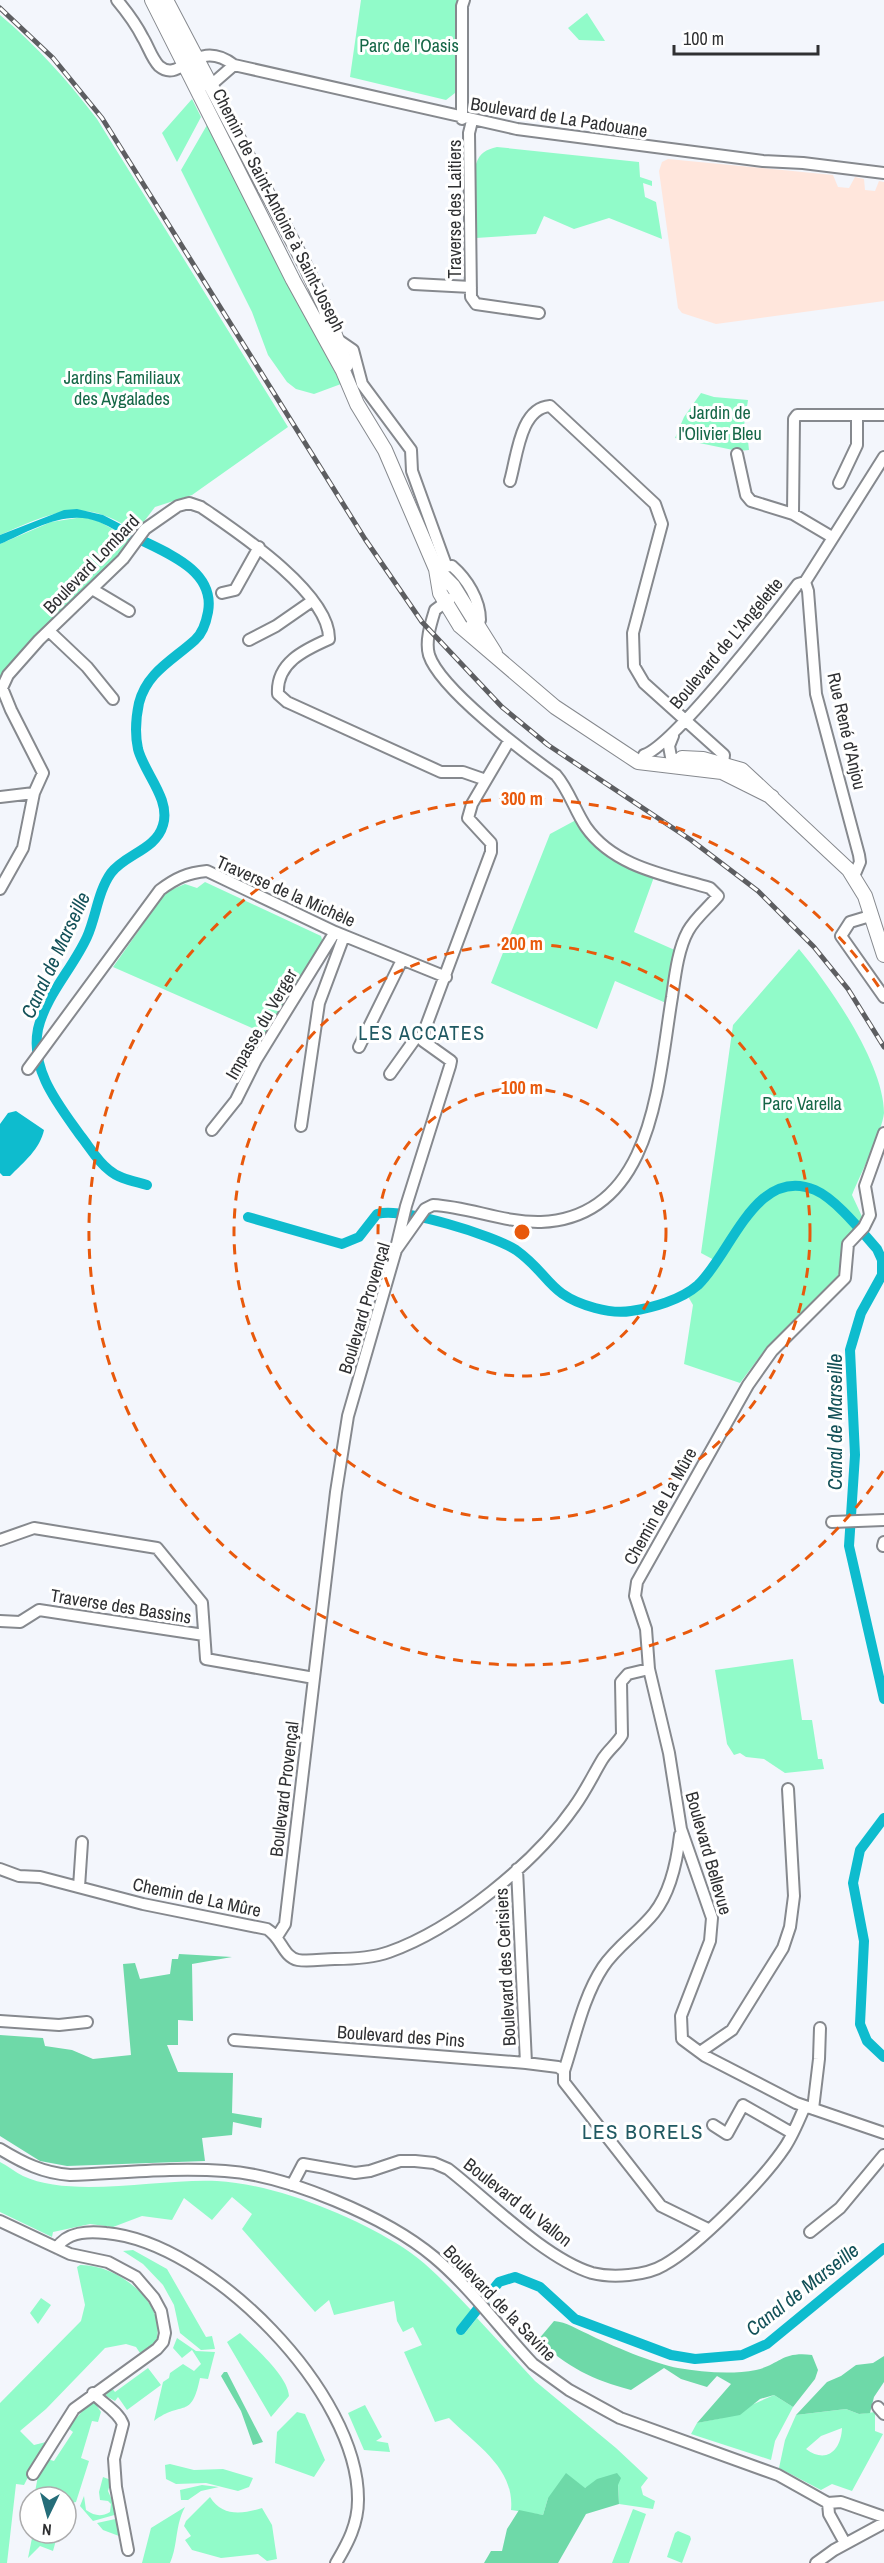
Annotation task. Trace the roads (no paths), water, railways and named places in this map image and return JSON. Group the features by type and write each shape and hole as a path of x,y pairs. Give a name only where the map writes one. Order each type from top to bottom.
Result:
{"main road":[{"name":"Chemin de Saint-Antoine à Saint-Joseph","path":"152,0 191,61 211,85 304,263 337,339 349,371 357,404 385,450 441,567 444,603"},
{"name":"Chemin de Saint-Antoine à Saint-Joseph","path":"166,0 191,61 202,103 292,280 349,371"},
{"path":"441,567 500,661"},
{"path":"444,603 460,626 555,707 638,762 742,770 854,876 865,896 884,955"},
{"path":"607,742 644,755 703,759 717,767"}],"street":[{"path":"117,0 129,15 158,64 168,71 178,69 191,61 212,56 226,59 234,65 211,85"},
{"name":"Traverse des Laitiers","path":"464,0 462,6 469,133 471,297 476,304 539,313"},
{"name":"Boulevard de La Padouane","path":"234,65 398,101 467,120 574,139 884,173"},
{"path":"414,284 471,287"},
{"name":"Chemin de Saint-Antoine à Saint-Joseph","path":"349,371 362,384 411,450 412,471 441,567"},
{"path":"510,481 528,418 540,406 550,406 655,504 662,524 633,633 634,666 644,683 724,754 717,767"},
{"path":"793,514 794,419 797,415 884,415"},
{"path":"839,483 857,445 857,415"},
{"path":"737,454 746,495 751,501 793,514 832,537"},
{"path":"805,582 884,457"},
{"name":"Boulevard Lombard","path":"34,793 43,773 10,710 2,688 8,675 135,546 145,529 178,507 189,503 201,507 259,547 294,579 312,601 329,628 329,639 289,661 277,681 278,694 287,702 441,772 463,772 486,780"},
{"path":"222,593 235,590 259,547"},
{"path":"441,567 458,571 469,586 478,606 480,620 476,624 465,624 444,603"},
{"name":"Boulevard de L'Angelette","path":"644,755 652,752 686,720 798,584 805,582"},
{"name":"Rue René d'Anjou","path":"805,582 808,591 816,694 860,862 854,876"},
{"path":"396,1250 401,1223 450,1066 450,1061 423,1041 422,1037 491,852 491,843 468,818 472,804 509,741 442,675 430,657 428,648 435,610 451,598 453,586"},
{"path":"92,589 129,611"},
{"path":"249,640 276,626 312,601"},
{"path":"49,631 87,667 113,699"},
{"name":"Boulevard de L'Angelette","path":"671,757 669,746 676,730"},
{"name":"Boulevard Provençal","path":"278,1935 285,1924 336,1492 348,1416 396,1250 425,1209 433,1205 510,1220 542,1222 587,1213 619,1185 644,1139 655,1104 676,973 688,931 718,896 710,888 632,863 605,849 572,805 563,784 556,775 509,741"},
{"path":"671,757 695,768"},
{"path":"0,797 34,793 23,848 0,889"},
{"name":"Traverse de la Michèle","path":"28,1069 160,890 176,878 207,871 339,934 446,977"},
{"path":"870,916 850,922 841,936 884,997"},
{"path":"301,1126 319,1003 339,934"},
{"name":"Impasse du Verger","path":"212,1130 236,1100 256,1060 339,934"},
{"path":"359,1047 402,960"},
{"path":"390,1074 415,1039 422,1037"},
{"name":"Chemin de La Mûre","path":"0,1869 18,1876 40,1878 143,1904 267,1929 278,1935 290,1956 298,1960 375,1956 425,1936 461,1913 517,1869 555,1832 576,1805 604,1756 622,1735 620,1688 624,1677 649,1669 646,1629 634,1596 637,1582 747,1385 772,1351 845,1278 848,1244 864,1227 870,1215 865,1194 866,1177 884,1133"},
{"path":"832,1522 884,1520"},
{"path":"0,1540 34,1528 90,1535 157,1548 202,1603 206,1659 314,1678"},
{"name":"Traverse des Bassins","path":"0,1621 20,1622 39,1610 204,1635"},
{"name":"Boulevard Bellevue","path":"649,1669 669,1754 681,1829 712,1918 713,1928 681,2016 680,2031 685,2042 700,2052"},
{"path":"788,1789 794,1896 790,1927 783,1948 732,2030 700,2052 809,2108 884,2133"},
{"path":"681,1829 679,1848 663,1901 602,1968 591,1988 564,2072 564,2082 661,2206 708,2229"},
{"path":"80,1887 82,1842"},
{"name":"Boulevard des Cerisiers","path":"517,1869 526,2063"},
{"path":"0,2021 59,2025 87,2022"},
{"name":"Boulevard du Vallon","path":"291,2185 303,2164 355,2173 370,2171 400,2161 434,2163 448,2169 538,2242 575,2266 594,2273 634,2273 664,2265 708,2229 764,2173 785,2147 809,2108 819,2059 820,2028"},
{"name":"Boulevard des Pins","path":"234,2040 526,2063 558,2067 564,2072"},
{"path":"713,2125 728,2134 743,2105 792,2133"},
{"name":"Boulevard de la Savine","path":"0,2149 32,2168 52,2174 190,2169 253,2174 291,2185 366,2215 414,2242 462,2284 533,2364 569,2390 620,2418 778,2475 828,2503"},
{"path":"810,2232 840,2208 884,2155"},
{"path":"0,2221 70,2254 108,2262 136,2277 154,2298 164,2324 163,2342 156,2349 74,2409 33,2474"},
{"path":"57,2248 65,2239 94,2232 144,2240 207,2274 247,2306 277,2335 303,2368 332,2413 351,2458 358,2488 357,2512 350,2539 336,2563"},
{"path":"93,2393 121,2417 123,2424 115,2451 115,2472 128,2550"},
{"path":"845,2543 829,2514 828,2503 841,2502 884,2517"},
{"path":"816,2563 845,2543 884,2523"}],"water":[{"path":"77,509 103,515 136,532 133,540 99,522 87,518 74,518 48,523 0,544 0,535 64,510"},
{"path":"16,1111 44,1130 31,1155 10,1176 3,1176 0,1173 0,1124 8,1113"}],"waterway":[{"name":"Canal de Marseille","path":"131,535 171,555 195,573 204,584 208,597 208,612 200,634 154,675 139,703 136,726 138,749 160,796 164,815 163,825 154,840 111,873 100,896 87,937 47,1005 38,1029 37,1044 38,1058 48,1086 97,1158 117,1176 147,1185"},
{"name":"Canal de Marseille","path":"248,1217 342,1244 359,1237 377,1214 389,1213 426,1218 469,1230 516,1250 558,1291 579,1303 608,1311 622,1312 639,1310 666,1302 698,1285 747,1216 761,1201 776,1190 794,1186 823,1194 877,1249 882,1260 882,1275 861,1313 850,1350 855,1455 849,1546 884,1699"},
{"name":"Canal de Marseille","path":"884,1818 860,1850 853,1883 864,1941 860,2024 867,2041 884,2057"},
{"name":"Canal de Marseille","path":"461,2330 499,2282 515,2277 540,2287 575,2319 671,2355 695,2359 742,2355 767,2344 884,2248"}],"railway":[{"path":"0,8 53,58 102,118 365,539 422,622 502,707 548,745 691,840 758,891 814,947 848,989 884,1047"}],"district":[{"name":"LES ACCATES","path":"422,1032"},
{"name":"LES BORELS","path":"643,2131"}],"park label":[{"name":"Parc de l'Oasis","path":"409,45"},
{"name":"Jardins Familiaux des Aygalades","path":"122,388"},
{"name":"Jardin de l'Olivier Bleu","path":"720,422"},
{"name":"Parc Varella","path":"802,1103"}]}
